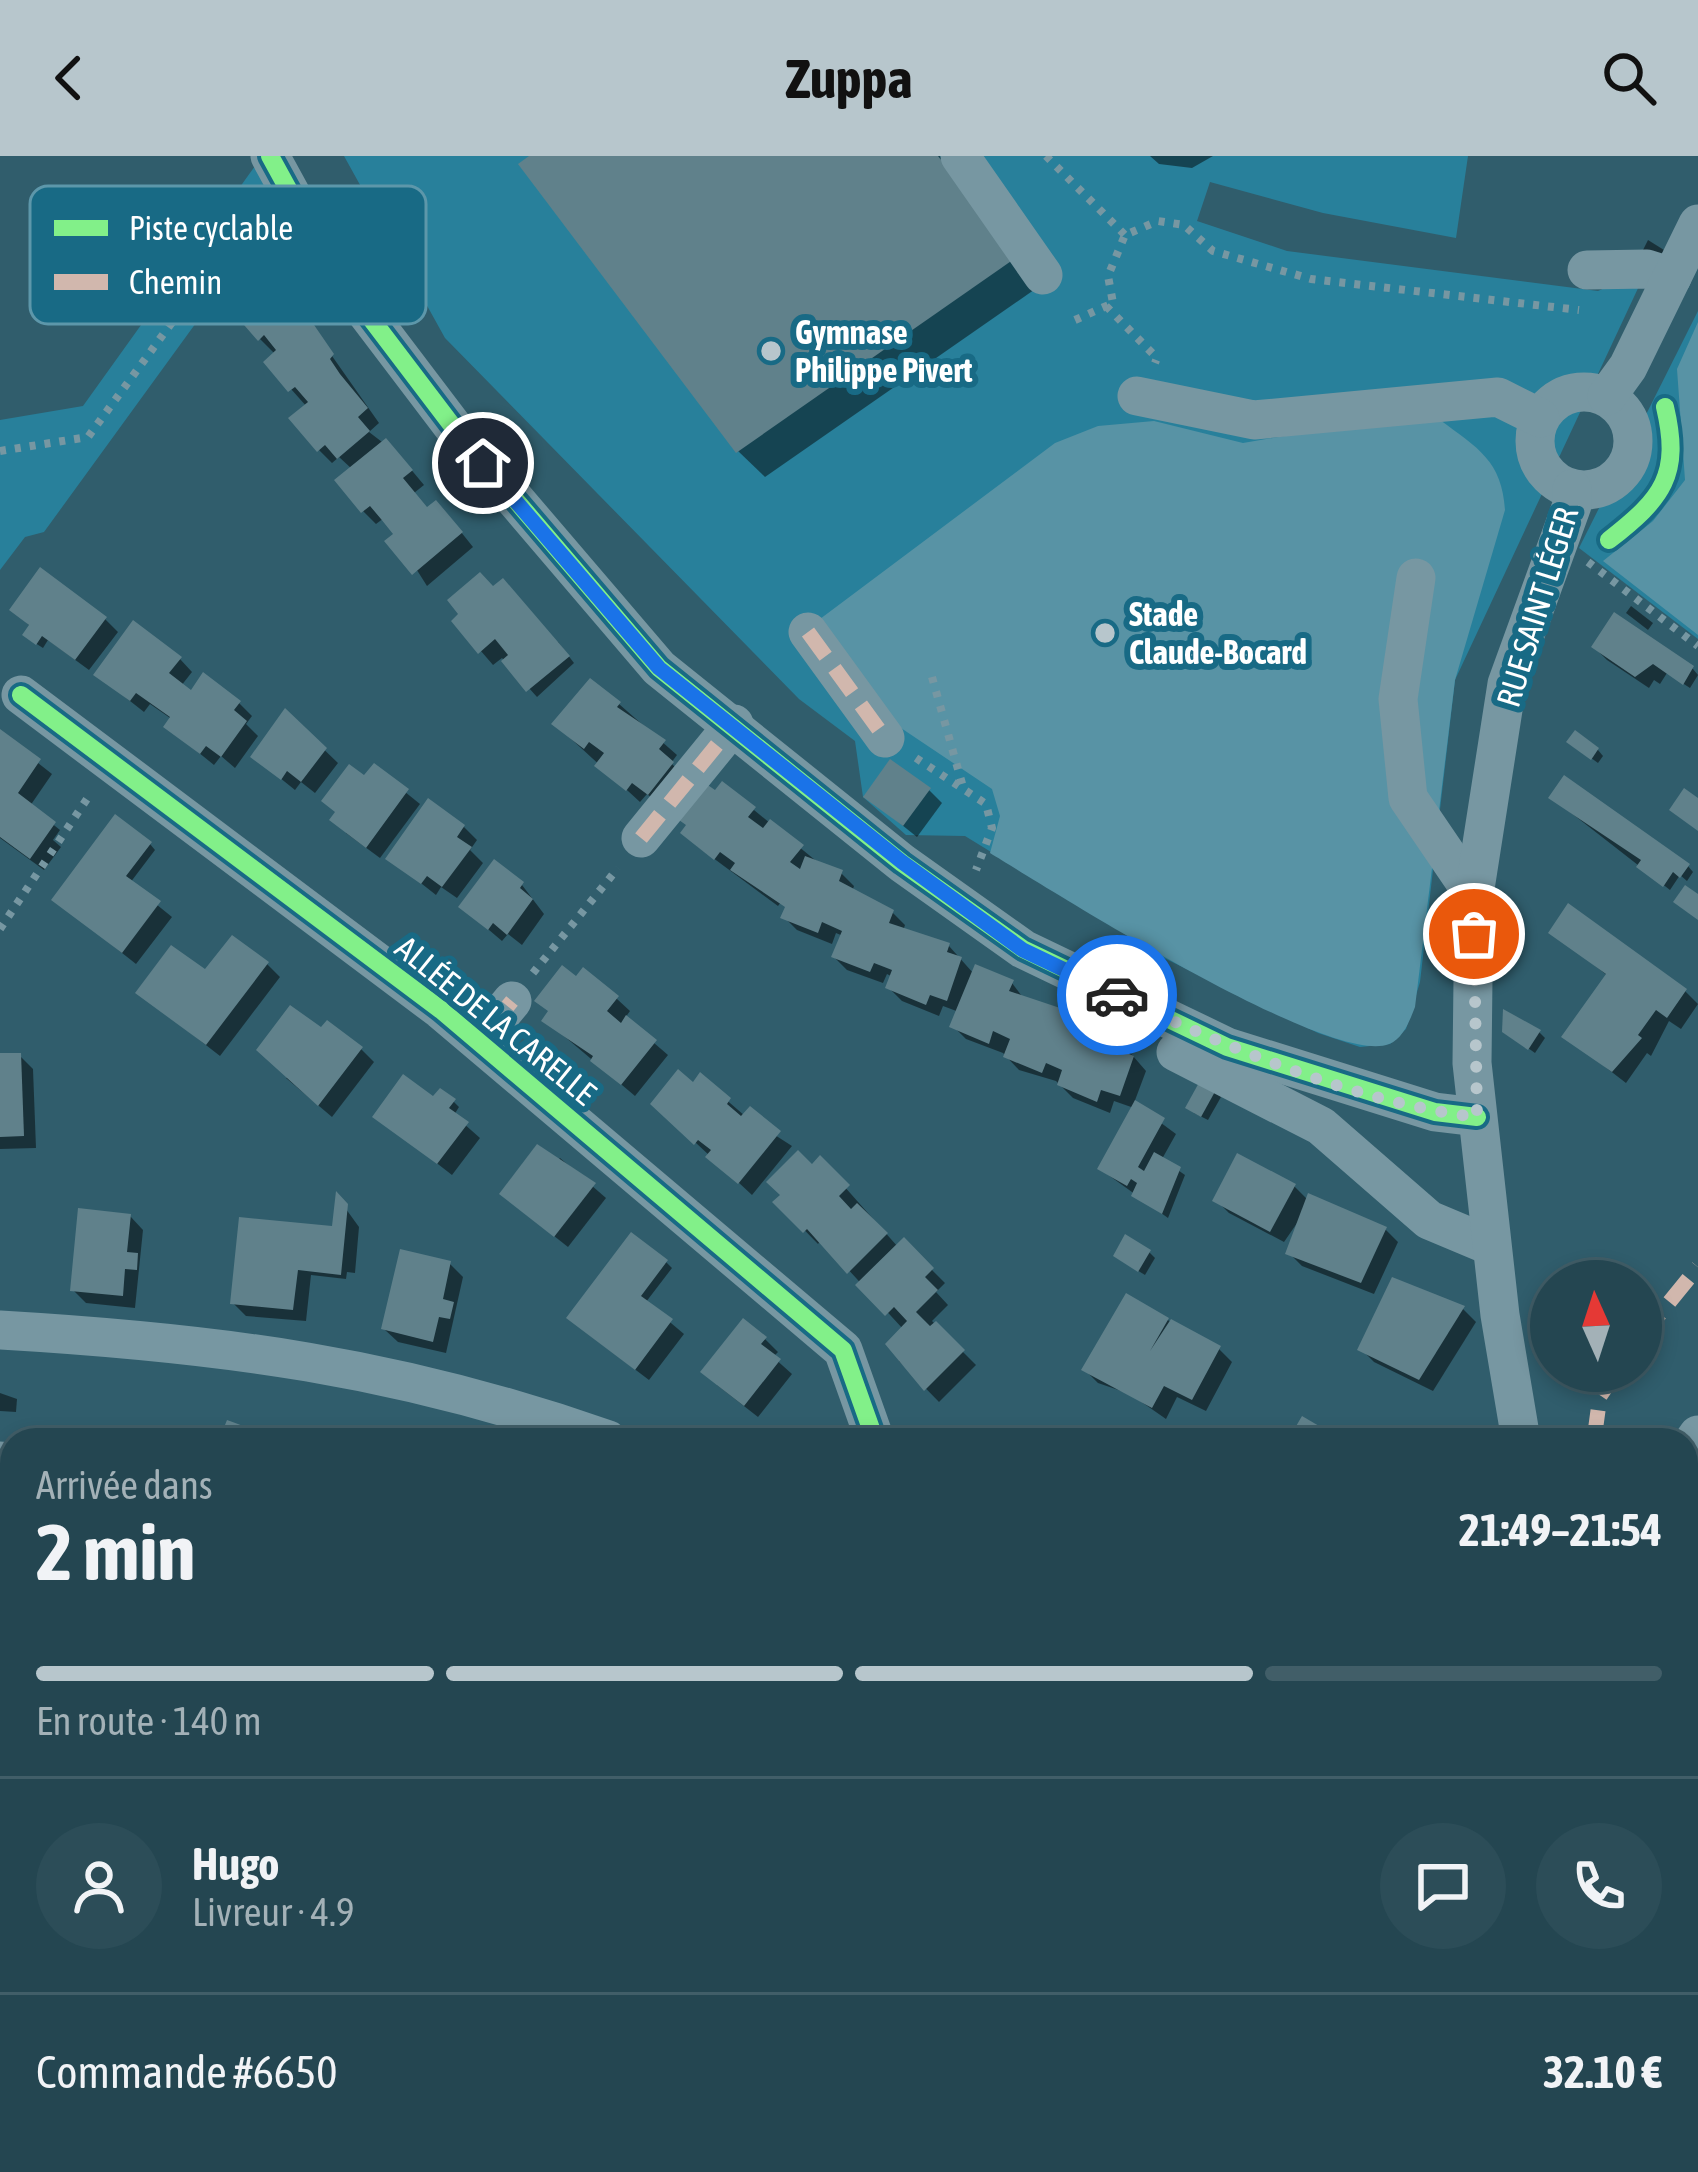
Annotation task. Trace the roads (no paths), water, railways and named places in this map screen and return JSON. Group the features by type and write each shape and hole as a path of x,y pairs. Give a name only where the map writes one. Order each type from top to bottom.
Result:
{"street":[{"path":"270,156 286,186"},
{"path":"961,156 1043,274"},
{"path":"1137,396 1254,420 1498,397 1540,418 1558,398 1574,392 1607,396 1628,368 1698,224"},
{"path":"1587,270 1647,269 1672,277"},
{"path":"375,324 454,428 659,668 902,862 1023,950 1227,1047 1435,1112 1477,1117"},
{"name":"RUE SAINT LÉGER","path":"1540,418 1534,447 1539,461 1558,483 1572,488 1604,486 1627,465 1633,434 1619,406 1607,396"},
{"name":"RUE SAINT LÉGER","path":"1519,1428 1491,1246 1472,1063 1474,896 1507,684 1573,505 1572,488"},
{"path":"1416,578 1398,699 1408,798 1474,896"},
{"path":"808,632 885,738"},
{"name":"ALLÉE DE LA CARELLE","path":"22,695 479,1041 842,1350 870,1428"},
{"path":"641,838 734,724"},
{"path":"479,1041 512,1000"},
{"path":"1171,1049 1322,1126 1429,1220 1491,1246"},
{"path":"0,1330 123,1337 327,1362 490,1399 573,1428"}],"place":[{"name":"Gymnase Philippe Pivert","path":"771,351"},
{"name":"Stade Claude-Bocard","path":"1105,633"}]}
